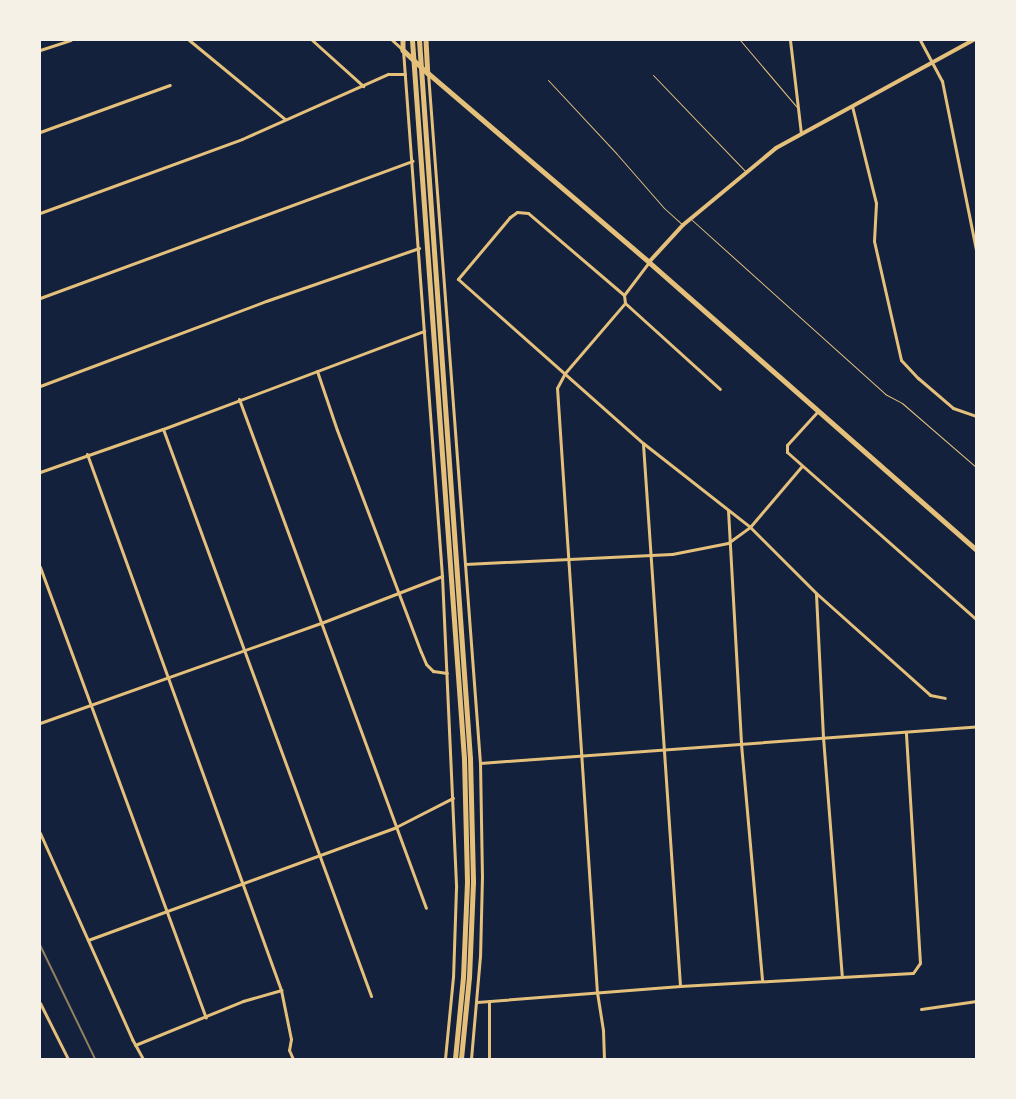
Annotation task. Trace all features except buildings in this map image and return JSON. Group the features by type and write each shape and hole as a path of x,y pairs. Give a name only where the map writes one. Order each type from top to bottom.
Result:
{"highway":[{"path":"412,40 465,776 467,882 463,976 455,1059"},
{"path":"420,40 470,767 473,882 469,977 461,1059"}],"main road":[{"path":"402,40 403,50 413,60 649,262 976,549"},
{"path":"426,40 428,73"}],"street":[{"path":"40,50 70,40"},
{"path":"189,40 285,120"},
{"path":"312,40 363,86"},
{"path":"392,40 403,50 413,162 442,576 456,888 453,976 446,1059"},
{"path":"790,40 801,133"},
{"path":"920,40 942,81 976,250"},
{"path":"624,295 649,262 683,226 776,148 974,40"},
{"path":"428,73 480,764 482,876 477,1002 471,1059"},
{"path":"40,214 211,152 388,74 405,74"},
{"path":"40,132 170,85"},
{"path":"852,105 876,203 874,241 901,360 918,378 953,408 976,416"},
{"path":"40,298 413,162"},
{"path":"720,389 625,303 624,295 528,213 517,212 510,217 458,279 643,444 750,527 816,593 930,695 945,698"},
{"path":"40,386 266,301 419,248"},
{"path":"604,1059 603,1030 597,993 557,388 565,373 625,303"},
{"path":"40,472 163,429 424,331"},
{"path":"317,372 337,430 426,664 433,671 447,673"},
{"path":"239,399 426,908"},
{"path":"818,411 787,445 786,452 976,619"},
{"path":"163,429 318,856 371,996"},
{"path":"643,444 680,986"},
{"path":"87,454 281,990 291,1039 289,1050 293,1059"},
{"path":"465,564 672,554 728,543 750,527 802,466"},
{"path":"728,510 728,543 741,744 762,981"},
{"path":"40,567 206,1016"},
{"path":"40,723 321,623 442,576"},
{"path":"816,593 823,738 842,976"},
{"path":"480,764 976,727"},
{"path":"477,1002 680,986 762,981 802,981 842,976 913,973 919,966 906,732"},
{"path":"88,940 396,827 453,798"},
{"path":"40,833 143,1059"},
{"path":"135,1045 206,1016 281,990"},
{"path":"489,1001 489,1059"},
{"path":"921,1009 976,1001"},
{"path":"40,1003 68,1059"}],"lane":[{"path":"740,40 798,108"},
{"path":"652,76 746,172"},
{"path":"548,80 664,208 683,226"},
{"path":"691,220 885,394 902,402 976,467"}],"railway":[{"path":"40,945 95,1059"}]}
